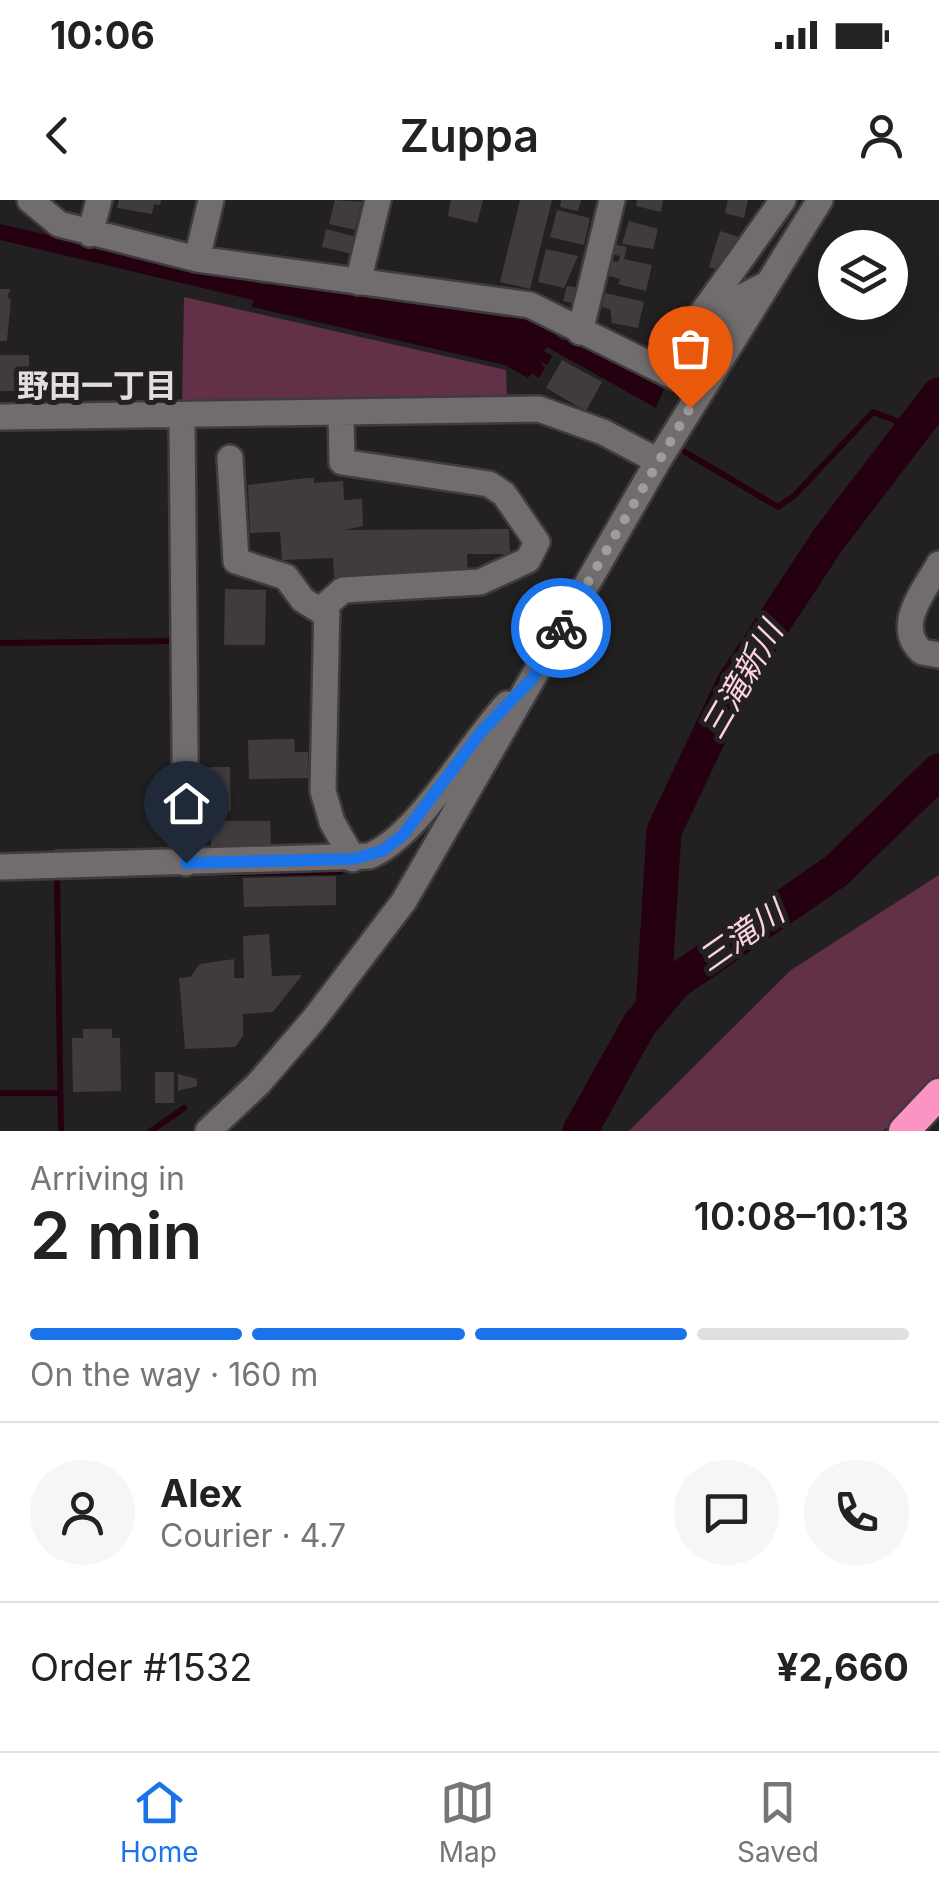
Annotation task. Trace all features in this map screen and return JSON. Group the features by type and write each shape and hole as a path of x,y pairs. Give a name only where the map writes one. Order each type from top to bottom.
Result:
{"highway":[{"path":"904,1131 939,1094"}],"street":[{"path":"30,200 59,224 196,259 530,305 675,377 732,302 768,283"},
{"path":"90,234 99,200"},
{"path":"196,259 211,200"},
{"path":"358,282 378,200"},
{"path":"580,332 612,200"},
{"path":"663,368 782,200"},
{"path":"208,1131 258,1084 360,964 438,850 658,461 820,200"},
{"path":"0,417 539,410 603,432 658,461"},
{"path":"342,412 342,462 489,484 504,494 537,542 528,560 480,582 344,590 327,604 322,790 332,822 353,859"},
{"path":"182,415 186,863"},
{"path":"230,458 236,561 286,577 303,600 327,616"},
{"path":"939,564 910,617 909,629 922,652 939,655"},
{"path":"0,867 353,859 382,851 403,835 481,732 532,679"}],"shaded area":[{"path":"0,224 266,285 269,278 524,311 558,331 556,336 564,341 567,337 664,389 656,408 547,347 544,351 552,356 547,365 539,361 545,368 539,378 532,373 528,378 505,365 252,307 253,300 0,240"},
{"path":"184,297 506,370 507,401 182,404"},
{"path":"939,875 939,1076 883,1131 629,1131 791,970"}],"building":[{"path":"119,200 161,200 160,205 154,204 152,214 117,208"},
{"path":"335,200 362,202 355,230 329,224"},
{"path":"451,200 483,200 477,223 448,216"},
{"path":"520,200 552,200 530,289 500,282"},
{"path":"561,200 581,200 578,211 560,207"},
{"path":"637,200 663,200 661,212 636,206"},
{"path":"728,200 748,200 744,218 725,213"},
{"path":"557,210 590,218 584,245 550,237"},
{"path":"629,221 658,229 653,249 622,244"},
{"path":"326,229 357,237 353,254 322,247"},
{"path":"720,231 739,237 731,264 720,261 717,269 709,267"},
{"path":"613,244 627,247 624,259 652,265 646,291 618,284 620,279 609,276 612,261 618,262 620,256 610,254"},
{"path":"546,249 578,256 564,288 538,282"},
{"path":"567,286 580,288 576,304 563,301"},
{"path":"0,289 11,289 7,296 11,300 7,341 0,341"},
{"path":"605,293 644,302 638,328 612,323 610,309 602,307"},
{"path":"0,355 29,355 29,391 0,391"},
{"path":"562,360 602,382 586,411 546,388"},
{"path":"314,478 314,483 343,481 344,500 362,499 363,526 345,530 509,529 510,554 467,554 468,572 334,577 333,558 282,560 280,532 250,533 248,485"},
{"path":"225,589 266,590 265,645 224,645"},
{"path":"294,739 295,752 308,752 309,778 249,779 248,740"},
{"path":"210,767 230,767 231,811 211,812"},
{"path":"211,821 270,821 271,846 211,847"},
{"path":"118,848 118,854 55,855 55,849"},
{"path":"336,876 336,905 244,907 243,878"},
{"path":"269,934 272,976 302,975 273,1012 243,1014 243,1036 235,1047 185,1049 179,978 190,977 200,964 234,959 234,978 244,978 243,936"},
{"path":"83,1029 112,1029 112,1038 120,1038 121,1091 73,1092 72,1038 83,1038"},
{"path":"155,1072 174,1072 174,1103 155,1103"},
{"path":"178,1074 197,1079 197,1086 178,1091"}],"waterway":[{"name":"三滝新川","path":"653,1008 664,831 734,683 828,540 939,395"},
{"path":"685,452 778,507 794,496 873,412 912,427"},
{"path":"0,643 176,641"},
{"name":"三滝川","path":"580,1131 639,1025 675,982 836,871 939,771"},
{"path":"223,873 340,872"},
{"path":"57,876 61,1131"},
{"path":"0,1093 60,1093"},
{"path":"151,1131 184,1108"}],"way so far":[{"path":"561,628 690,408"}],"district":[{"name":"野田一丁目","path":"97,386"}],"route":[{"path":"186,863 353,859 382,851 403,835 481,732 532,679 561,628"}]}
